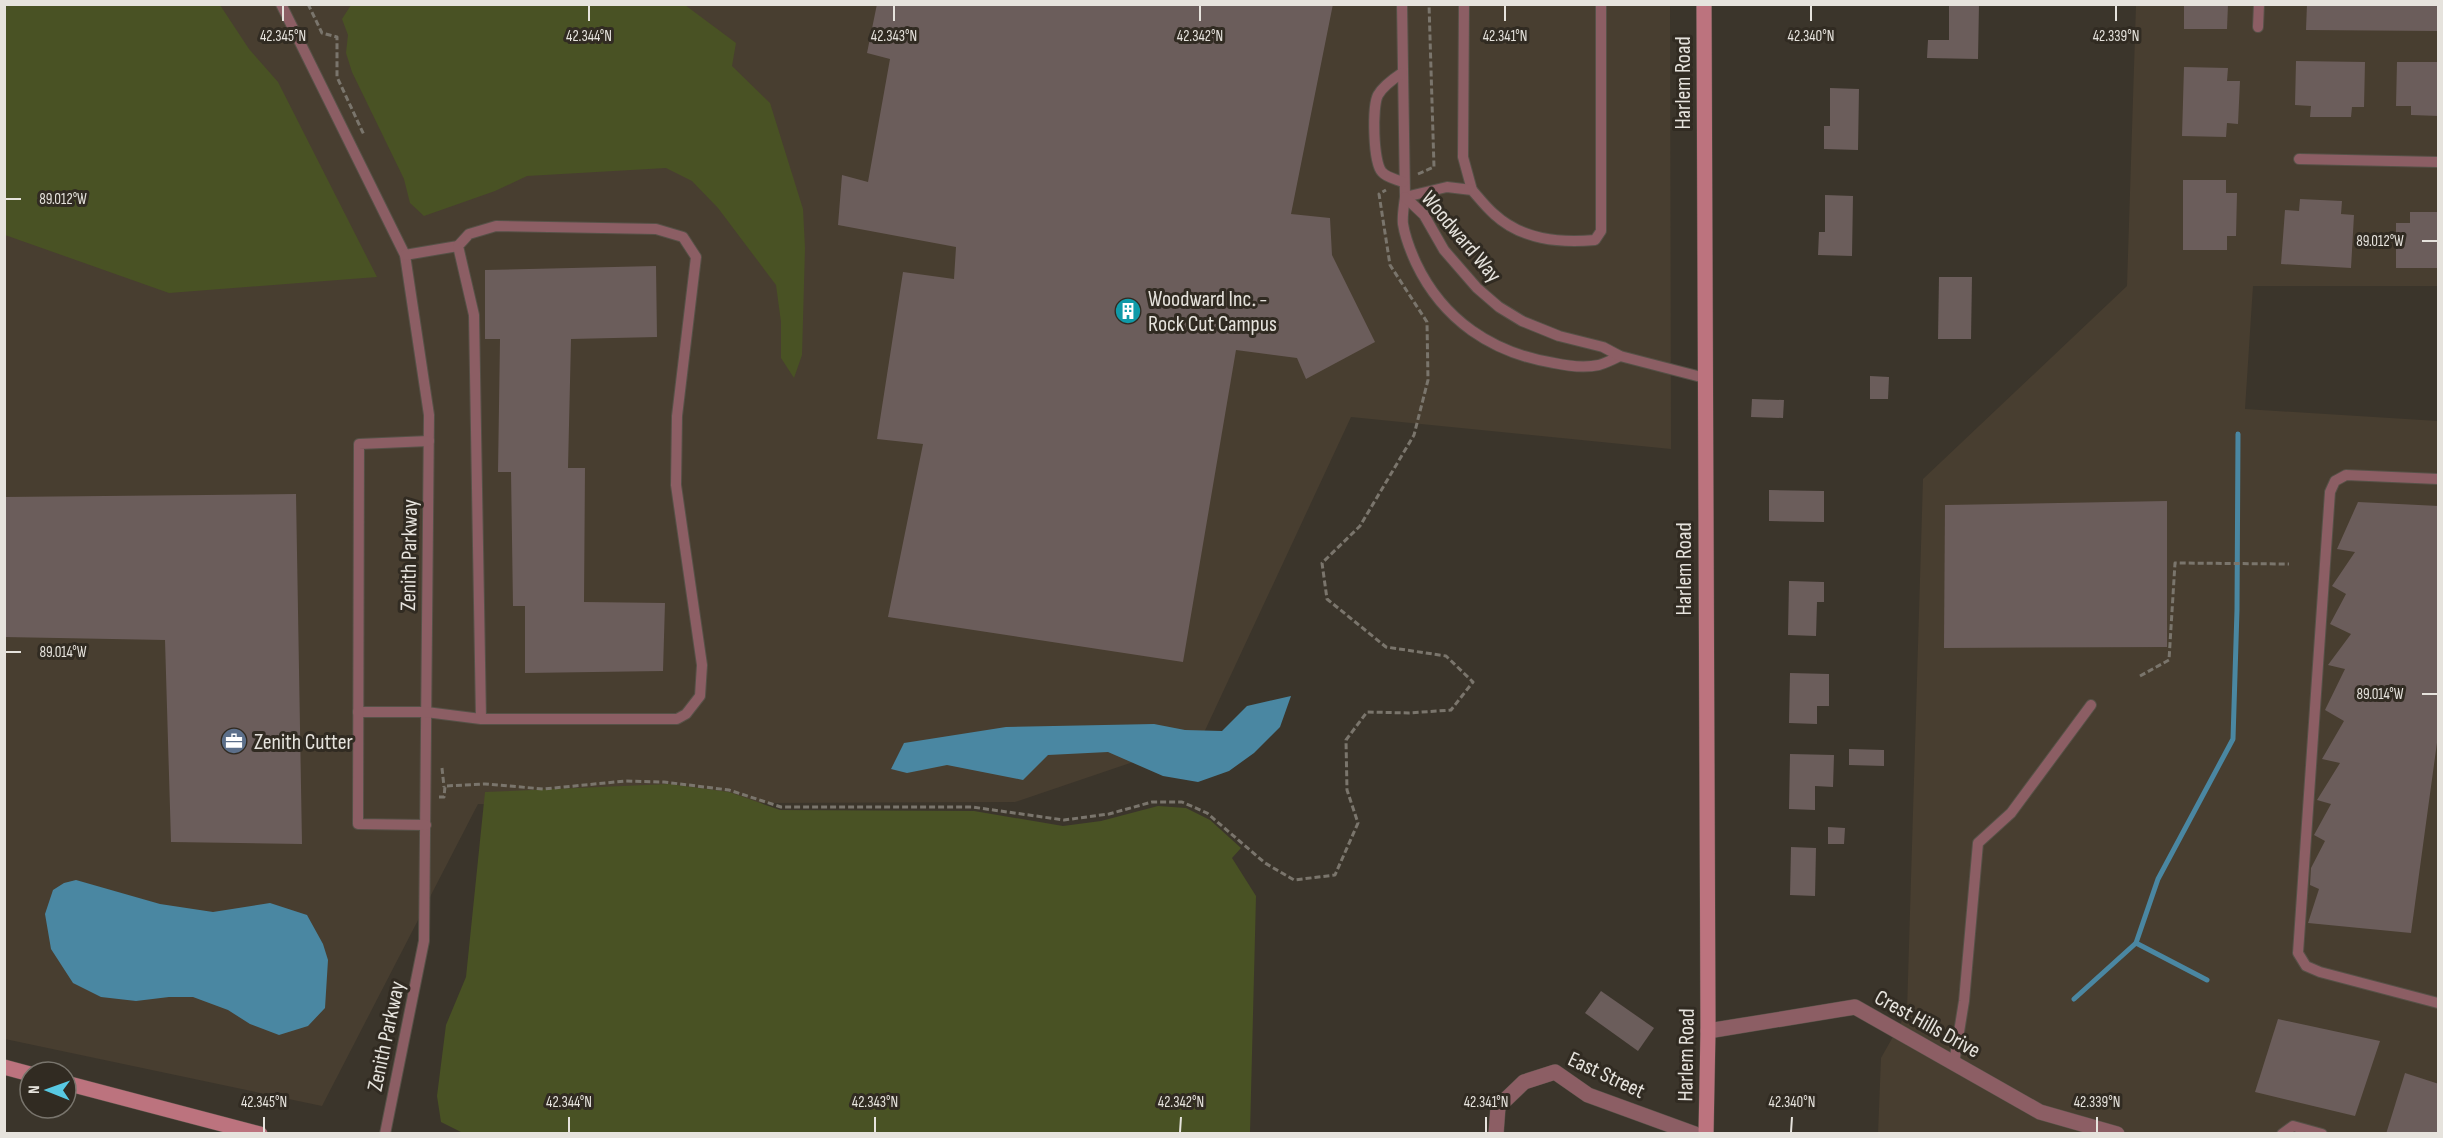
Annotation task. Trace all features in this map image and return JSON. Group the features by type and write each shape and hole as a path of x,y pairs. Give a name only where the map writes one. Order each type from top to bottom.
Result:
{"main road":[{"name":"Harlem Road","path":"1704,4 1708,1031 1706,1134"},
{"path":"78,1086 260,1134"}],"street":[{"name":"Crest Hills Drive","path":"1708,1031 1855,1007 2040,1112 2117,1134"},
{"name":"East Street","path":"1496,1134 1498,1107 1524,1082 1555,1072 1588,1095 1695,1134"}],"lane":[{"name":"Zenith Parkway","path":"281,4 405,255 429,416 424,941 385,1134"},
{"name":"Woodward Way","path":"1401,4 1405,197 1403,224 1413,255 1426,283 1439,302 1473,332 1522,356 1571,366 1599,365 1620,356"},
{"path":"1464,4 1463,157 1472,190 1494,215 1530,236 1564,243 1595,240 1601,231 1601,4"},
{"path":"2258,27 2259,4"},
{"path":"1402,73 1377,95 1374,108 1376,161 1381,172 1403,182"},
{"path":"2299,159 2439,162"},
{"path":"1405,197 1447,187 1472,190"},
{"name":"Woodward Way","path":"1405,197 1424,215 1444,250 1459,269 1499,307 1539,329 1603,347 1620,356 1705,378"},
{"path":"358,712 426,712 480,719 677,719 686,714 700,696 702,664 676,485 677,416 696,257 683,237 657,230 496,226 469,234 458,246 405,255"},
{"path":"458,246 474,315 480,719"},
{"path":"426,825 358,824 358,444 429,441"},
{"path":"2439,479 2346,474 2335,481 2330,492 2298,954 2306,966 2320,972 2439,1003"},
{"path":"1954,1063 1964,1001 1978,843 2011,813 2091,705"},
{"path":"2282,1134 2293,1126 2322,1134"}],"path":[{"path":"425,797 444,797 444,786 486,784 544,789 626,781 664,782 729,790 781,807 972,807 1064,820 1109,814 1152,802 1182,802 1207,813 1265,863 1294,880 1335,875 1358,823 1347,790 1346,740 1367,712 1409,713 1451,710 1473,682 1446,656 1386,647 1327,599 1322,563 1360,526 1414,435 1428,380 1427,322 1390,265 1379,194 1434,167 1430,4"},
{"path":"2140,676 2169,660 2175,563 2289,564"}],"shaded area":[{"path":"5,5 1670,5 1671,449 1351,417 1201,739 1015,802 478,804 322,1106 5,1039"},
{"path":"2136,5 2438,5 2438,286 2253,286 2245,409 2438,421 2438,1133 1878,1134 1881,1058 1907,1012 1923,479 2127,286"}],"green space":[{"path":"5,4 220,5 249,49 278,82 377,277 169,293 5,235"},
{"path":"351,5 685,5 736,43 732,66 770,103 803,209 805,248 802,355 794,378 781,358 781,322 776,285 718,208 692,181 666,168 527,176 495,191 424,216 410,203 404,179 352,72 346,53 348,35 342,19"},
{"path":"669,784 729,792 780,810 974,811 1063,826 1101,821 1158,806 1186,808 1210,820 1241,848 1232,858 1256,896 1250,1133 465,1134 441,1122 437,1096 446,1025 466,977 485,792"}],"water":[{"path":"1291,696 1280,727 1254,753 1229,771 1198,782 1163,776 1108,752 1048,755 1023,780 947,765 907,773 891,769 904,743 1006,727 1154,724 1185,730 1222,731 1247,706"},
{"path":"76,880 160,904 213,912 270,903 307,915 323,944 328,960 325,1008 308,1026 279,1035 250,1024 228,1010 193,997 136,1001 101,997 73,983 51,949 45,914 53,890 64,883"}],"building":[{"name":"Woodward Inc. - Rock Cut Campus","path":"877,4 1333,4 1291,214 1330,218 1332,255 1375,342 1306,379 1297,358 1236,350 1183,662 888,617 923,444 877,439 903,272 954,279 956,247 838,225 842,175 868,182 890,59 867,53"},
{"path":"1949,4 1979,4 1978,59 1927,58 1928,40 1949,40"},
{"path":"2184,4 2228,4 2227,29 2184,29"},
{"path":"2307,4 2439,4 2439,31 2306,30"},
{"path":"2296,61 2365,62 2364,107 2352,107 2351,117 2310,117 2311,106 2295,105"},
{"path":"2397,62 2439,62 2439,116 2411,115 2411,106 2396,106"},
{"path":"2184,67 2228,68 2227,81 2240,81 2238,124 2227,123 2226,137 2182,136"},
{"path":"1830,88 1859,89 1858,150 1824,149 1824,126 1830,126"},
{"path":"2183,180 2226,180 2226,193 2237,193 2236,236 2227,236 2227,250 2183,250"},
{"path":"1825,195 1853,196 1852,256 1818,255 1819,232 1825,232"},
{"path":"2300,199 2342,201 2341,214 2354,215 2351,268 2281,264 2285,210 2299,211"},
{"path":"2410,212 2439,212 2439,268 2396,268 2396,223 2410,223"},
{"path":"656,266 657,337 571,339 568,468 585,468 584,602 665,603 663,671 525,673 525,606 513,606 511,472 498,472 500,339 485,339 485,270"},
{"path":"1939,277 1972,277 1971,339 1938,339"},
{"path":"1870,376 1889,377 1888,399 1870,399"},
{"path":"1752,399 1784,400 1783,418 1751,417"},
{"path":"1769,490 1824,491 1824,522 1769,521"},
{"name":"Zenith Cutter","path":"296,494 302,844 171,842 165,640 4,637 4,497"},
{"path":"2167,501 2167,647 1944,648 1945,505"},
{"path":"2358,502 2439,506 2439,728 2411,933 2308,923 2319,889 2310,885 2311,868 2325,841 2314,835 2331,804 2317,800 2340,763 2322,759 2344,721 2325,710 2345,669 2328,665 2351,634 2330,624 2346,594 2332,586 2355,552 2337,549"},
{"path":"1789,581 1824,582 1824,602 1817,602 1816,636 1788,635"},
{"path":"1790,673 1829,674 1829,706 1817,706 1817,724 1789,723"},
{"path":"1849,749 1884,750 1884,766 1849,765"},
{"path":"1790,754 1834,755 1833,787 1815,786 1815,810 1789,809"},
{"path":"1828,827 1845,828 1844,844 1828,844"},
{"path":"1791,847 1816,848 1815,896 1790,895"},
{"path":"1601,991 1654,1028 1638,1051 1585,1013"},
{"path":"2278,1019 2380,1041 2355,1116 2255,1092"},
{"path":"2405,1073 2439,1084 2439,1134 2386,1134"}],"waterway":[{"path":"2074,999 2136,943 2158,879 2233,739 2237,610 2238,434"},
{"path":"2136,943 2207,980"}],"place":[{"name":"Woodward Inc. - Rock Cut Campus","path":"1128,311"},
{"name":"Zenith Cutter","path":"234,741"}]}
